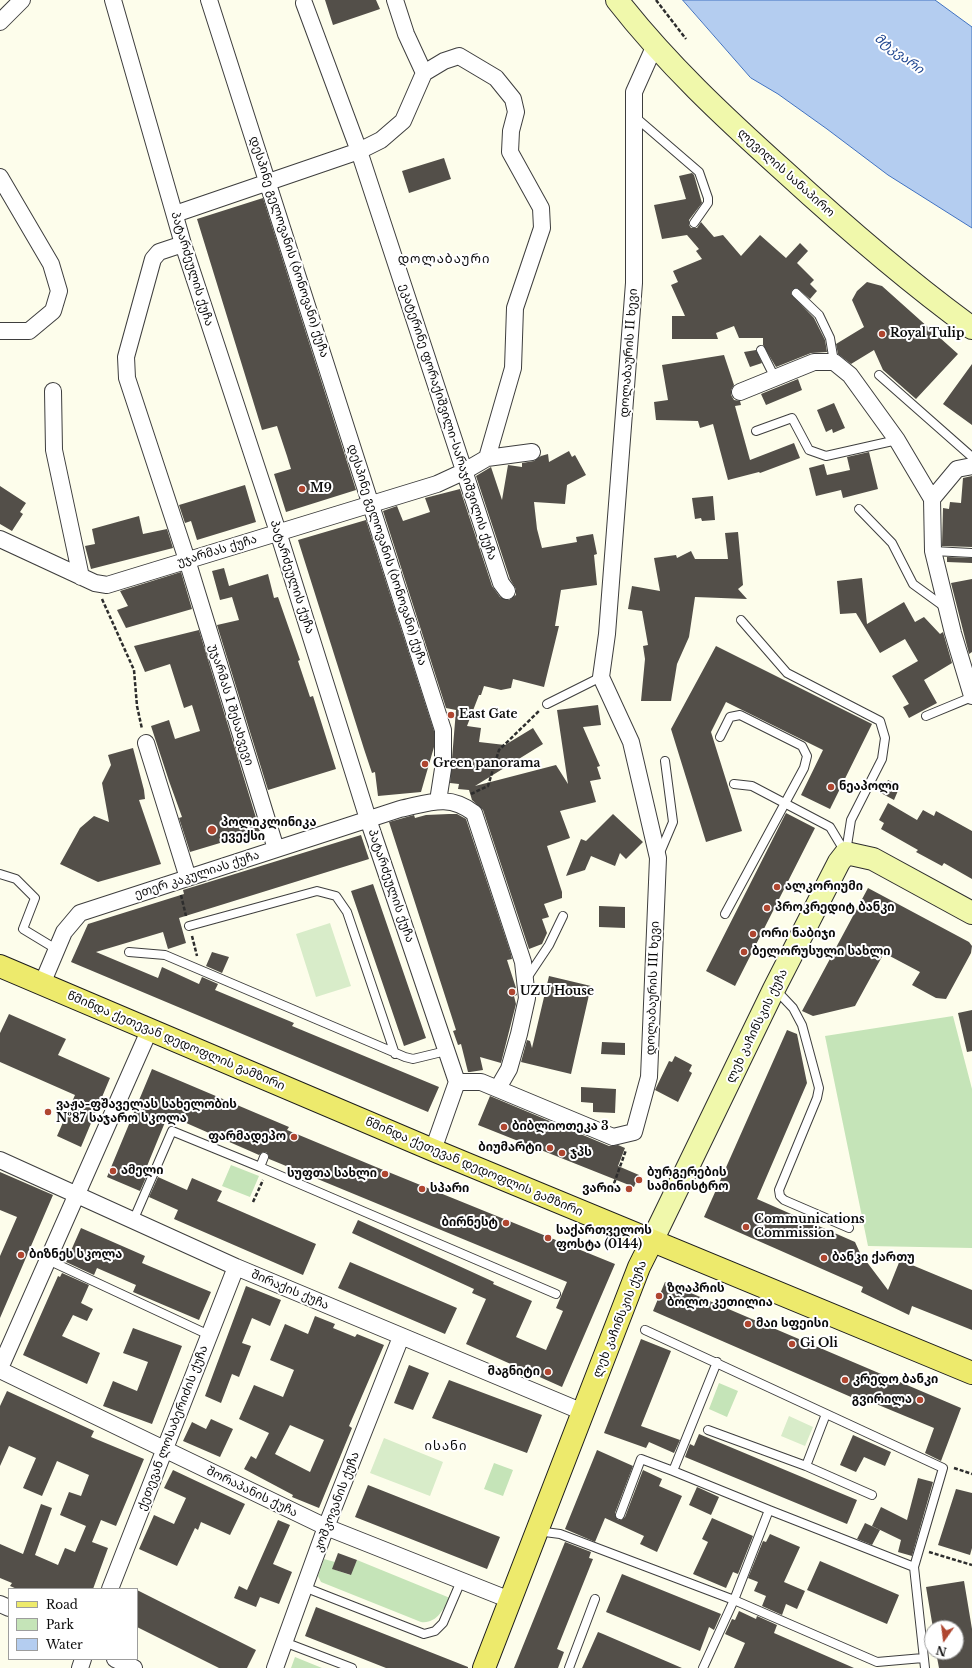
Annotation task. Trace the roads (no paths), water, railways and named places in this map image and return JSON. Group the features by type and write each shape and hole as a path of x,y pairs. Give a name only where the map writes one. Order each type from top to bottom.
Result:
{"main road":[{"name":"ლევილის სანაპირო","path":"617,0 655,45 709,102 860,240 972,328"},
{"path":"846,853 873,859 972,913"},
{"name":"ლეხ კაჩინსკის ქუჩა","path":"484,1668 639,1267 774,989 839,862 846,853"},
{"name":"წმინდა ქეთევან დედოფლის გამზირი","path":"0,966 149,1031 433,1150 972,1373"}],"street":[{"path":"0,22 22,0"},
{"name":"პატარძეულის ქუჩა","path":"113,0 183,244 278,532 368,819 457,1082"},
{"name":"დესპინე გელოვანის (ბონოვანი) ქუჩა","path":"209,0 443,730 445,801"},
{"path":"395,0 406,34 424,73"},
{"name":"ეკატერინე ფორაქიშვილი-სარაჯიშვილის ქუჩა","path":"304,3 359,151 463,472 501,582 507,591"},
{"name":"დოლაბაურის II ხევი","path":"602,670 634,283 634,92 655,45"},
{"path":"175,214 359,151 381,140 403,121 424,73 444,61 459,56 496,78 513,99 516,112 511,131 510,152 541,208 542,228 515,308 512,368 487,458"},
{"path":"0,177 51,264 60,291 53,311 29,331 0,331"},
{"name":"უჯარმას I შესახვევი","path":"183,244 159,252 153,259 126,357 127,378 187,560 276,849"},
{"path":"740,392 814,362 834,362 850,375 898,440 932,499 933,551 946,608 972,697"},
{"path":"53,391 54,450 88,580"},
{"name":"უჯარმას ქუჩა","path":"88,580 107,585 370,503 437,484 463,472 487,458 532,452"},
{"path":"932,499 957,469 972,466"},
{"path":"0,539 88,580"},
{"name":"დოლაბაურის III ხევი","path":"498,1088 614,1137 634,1132 649,1077 658,858 631,742 602,670"},
{"path":"146,743 188,878"},
{"path":"433,1150 457,1082 481,1082 498,1088 509,1069 520,1034 527,998 523,962 474,813 463,805 445,801"},
{"name":"ეთერ კაკულიას ქუჩა","path":"42,984 64,932 80,913 400,809 445,801"},
{"path":"0,1369 149,1031"},
{"name":"შირაქის ქუჩა","path":"0,1160 236,1267 583,1412"},
{"name":"ქეთევან ლოსაბერიძის ქუჩა","path":"110,1588 236,1267"},
{"name":"კოშკოვანის ქუჩა","path":"275,1668 326,1527 402,1336"},
{"name":"შორაპანის ქუჩა","path":"0,1369 164,1450 326,1527 510,1600"},
{"path":"117,1660 134,1668"}],"lane":[{"path":"634,116 699,172 708,202 694,223"},
{"path":"796,293 819,315 830,338 834,362"},
{"path":"761,350 775,378"},
{"path":"879,375 972,457"},
{"path":"756,431 792,418 810,450 826,456 898,440"},
{"path":"859,509 892,543 913,584 946,608"},
{"path":"933,551 972,553"},
{"path":"741,620 787,673 880,721 885,738 882,759 851,820 846,853"},
{"path":"547,704 602,670"},
{"path":"926,716 972,697"},
{"path":"720,737 730,717 740,715 802,746 808,756 804,768 725,914"},
{"path":"658,858 673,822 665,761"},
{"path":"734,784 752,786 830,827 846,853"},
{"path":"0,874 16,880 35,898 23,929 56,949"},
{"path":"189,926 317,891 336,896 347,912 395,1054"},
{"path":"525,980 549,945 563,916"},
{"path":"129,952 165,955 395,1054 414,1058 446,1050"},
{"path":"774,989 793,1008 802,1025 819,1088 817,1098 779,1190 780,1196 784,1200 849,1228"},
{"path":"133,1221 172,1131 260,1167 556,1294"},
{"path":"260,1167 264,1157"},
{"path":"48,1260 209,1335"},
{"path":"645,1330 717,1362 943,1468 914,1567 925,1668"},
{"path":"673,1472 717,1362"},
{"path":"806,1466 826,1414"},
{"path":"708,1430 806,1466 872,1494"},
{"path":"620,1514 641,1459 914,1567"},
{"path":"702,1668 734,1600 769,1510"},
{"path":"537,1531 560,1534 734,1600 876,1662 923,1658"},
{"path":"304,1587 424,1634 435,1631 443,1623 461,1581"},
{"path":"569,1668 595,1599"},
{"path":"284,1642 352,1668"}],"water":[{"name":"მტკვარი","path":"683,0 935,0 972,27 972,228 888,175 778,94 751,78"}],"place":[{"name":"Royal Tulip","path":"882,334"},
{"name":"M9","path":"302,489"},
{"name":"East Gate","path":"451,715"},
{"name":"Green panorama","path":"425,764"},
{"name":"ნეაპოლი","path":"831,787"},
{"name":"პოლიკლინიკა ევექსი","path":"212,830"},
{"name":"ალკორიუმი","path":"777,887"},
{"name":"პროკრედიტ ბანკი","path":"767,908"},
{"name":"ორი ნაბიჯი","path":"753,934"},
{"name":"ბელორუსული სახლი","path":"744,952"},
{"name":"UZU House","path":"512,992"},
{"name":"ვაჟა-ფშაველას სახელობის №87 საჯარო სკოლა","path":"48,1112"},
{"name":"ბიბლიოთეკა 3","path":"504,1127"},
{"name":"ფარმადეპო","path":"294,1137"},
{"name":"ბიუმარტი","path":"550,1148"},
{"name":"ჯპს","path":"562,1153"},
{"name":"ამელი","path":"113,1171"},
{"name":"სუფთა სახლი","path":"385,1174"},
{"name":"ბურგერების სამინისტრო","path":"639,1180"},
{"name":"სპარი","path":"422,1189"},
{"name":"ვარია","path":"629,1189"},
{"name":"ბირნესტ","path":"506,1223"},
{"name":"Communications Commission","path":"746,1227"},
{"name":"საქართველოს ფოსტა (0144)","path":"548,1238"},
{"name":"ბიზნეს სკოლა","path":"21,1255"},
{"name":"ბანკი ქართუ","path":"824,1258"},
{"name":"ზღაპრის ბოლო კეთილია","path":"659,1296"},
{"name":"მაი სფეისი","path":"748,1324"},
{"name":"Gi Oli","path":"792,1344"},
{"name":"მაგნიტი","path":"548,1372"},
{"name":"კრედო ბანკი","path":"845,1380"},
{"name":"გვირილა","path":"920,1400"}],"district":[{"name":"დოლაბაური","path":"444,259"},
{"name":"ისანი","path":"446,1446"}]}
